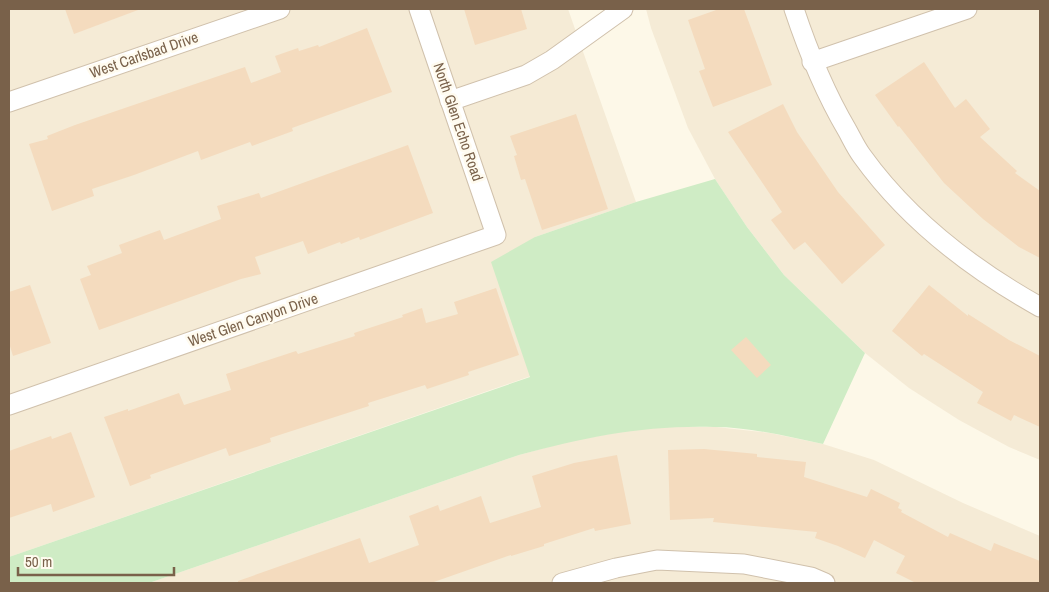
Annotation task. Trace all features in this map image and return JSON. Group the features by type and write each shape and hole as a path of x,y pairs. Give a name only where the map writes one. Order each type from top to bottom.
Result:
{"street":[{"name":"West Carlsbad Drive","path":"9,102 280,9"},
{"name":"North Glen Echo Road","path":"419,9 496,235"},
{"path":"450,100 526,75 552,60 623,9"},
{"path":"794,9 812,62 834,109 862,156 893,193 946,244 1011,291 1040,307"},
{"path":"812,62 967,9"},
{"name":"West Glen Canyon Drive","path":"9,405 496,235"},
{"path":"562,583 616,568 657,560 744,564 811,577 825,583"}],"shaded area":[{"path":"9,9 568,9 636,202 535,237 531,376 9,557"},
{"path":"646,9 1040,9 1040,460 1009,447 959,420 909,388 865,353 784,275 747,227 715,179 688,128 651,28"},
{"path":"660,427 716,427 770,433 823,444 874,460 963,503 1040,536 1040,583 149,583 519,455 570,441"}],"green space":[{"path":"715,179 747,227 784,275 865,353 823,444 728,427 664,428 592,438 519,455 149,583 9,583 9,557 530,377 491,262 535,237 636,202"}],"building":[{"path":"65,9 137,9 138,10 74,34"},
{"path":"464,9 521,9 527,29 475,45"},
{"path":"719,9 744,9 772,85 713,107 699,71 705,69 688,20"},
{"path":"367,28 392,92 292,128 293,131 252,146 250,142 201,160 198,151 92,189 94,196 52,211 29,144 48,139 47,136 75,125 245,67 251,83 281,72 275,56 298,48 299,51 318,45 319,47"},
{"path":"924,62 955,108 966,99 990,129 980,137 1017,171 1015,173 1040,191 1040,258 1019,247 983,219 944,183 898,127 875,95"},
{"path":"783,104 797,132 838,192 885,245 842,284 805,242 794,250 771,220 782,212 728,132"},
{"path":"576,114 608,209 542,230 525,179 521,180 514,156 517,155 510,136"},
{"path":"408,145 433,213 360,240 359,237 341,244 340,242 308,254 303,241 255,257 261,274 241,279 99,330 80,279 91,275 87,266 122,253 119,245 160,230 164,240 221,219 217,206 259,193 261,198"},
{"path":"30,285 51,343 13,356 9,343 9,292"},
{"path":"929,285 968,316 968,314 1009,340 1040,356 1040,427 1014,415 1011,421 977,403 983,392 924,354 922,356 892,331"},
{"path":"496,288 519,355 468,372 469,375 427,389 425,385 368,403 369,406 270,438 271,442 229,456 226,448 150,475 151,478 130,486 104,417 128,409 128,411 179,393 184,405 231,390 226,374 296,351 298,354 355,336 354,333 403,317 402,315 422,308 426,323 458,314 454,302"},
{"path":"746,337 771,365 757,378 731,350"},
{"path":"71,432 95,497 53,512 51,504 9,518 9,451 51,436 52,439"},
{"path":"704,449 757,454 757,457 806,462 804,477 867,497 871,489 900,503 898,508 902,510 901,512 948,537 950,533 991,551 994,543 1040,561 1040,583 916,583 896,573 905,556 874,540 865,558 815,538 817,532 713,522 714,518 670,520 668,450"},
{"path":"617,455 631,524 595,531 594,528 431,583 238,583 238,581 360,538 369,563 419,545 409,516 438,505 440,511 481,496 490,523 541,507 532,476 574,463"}]}
